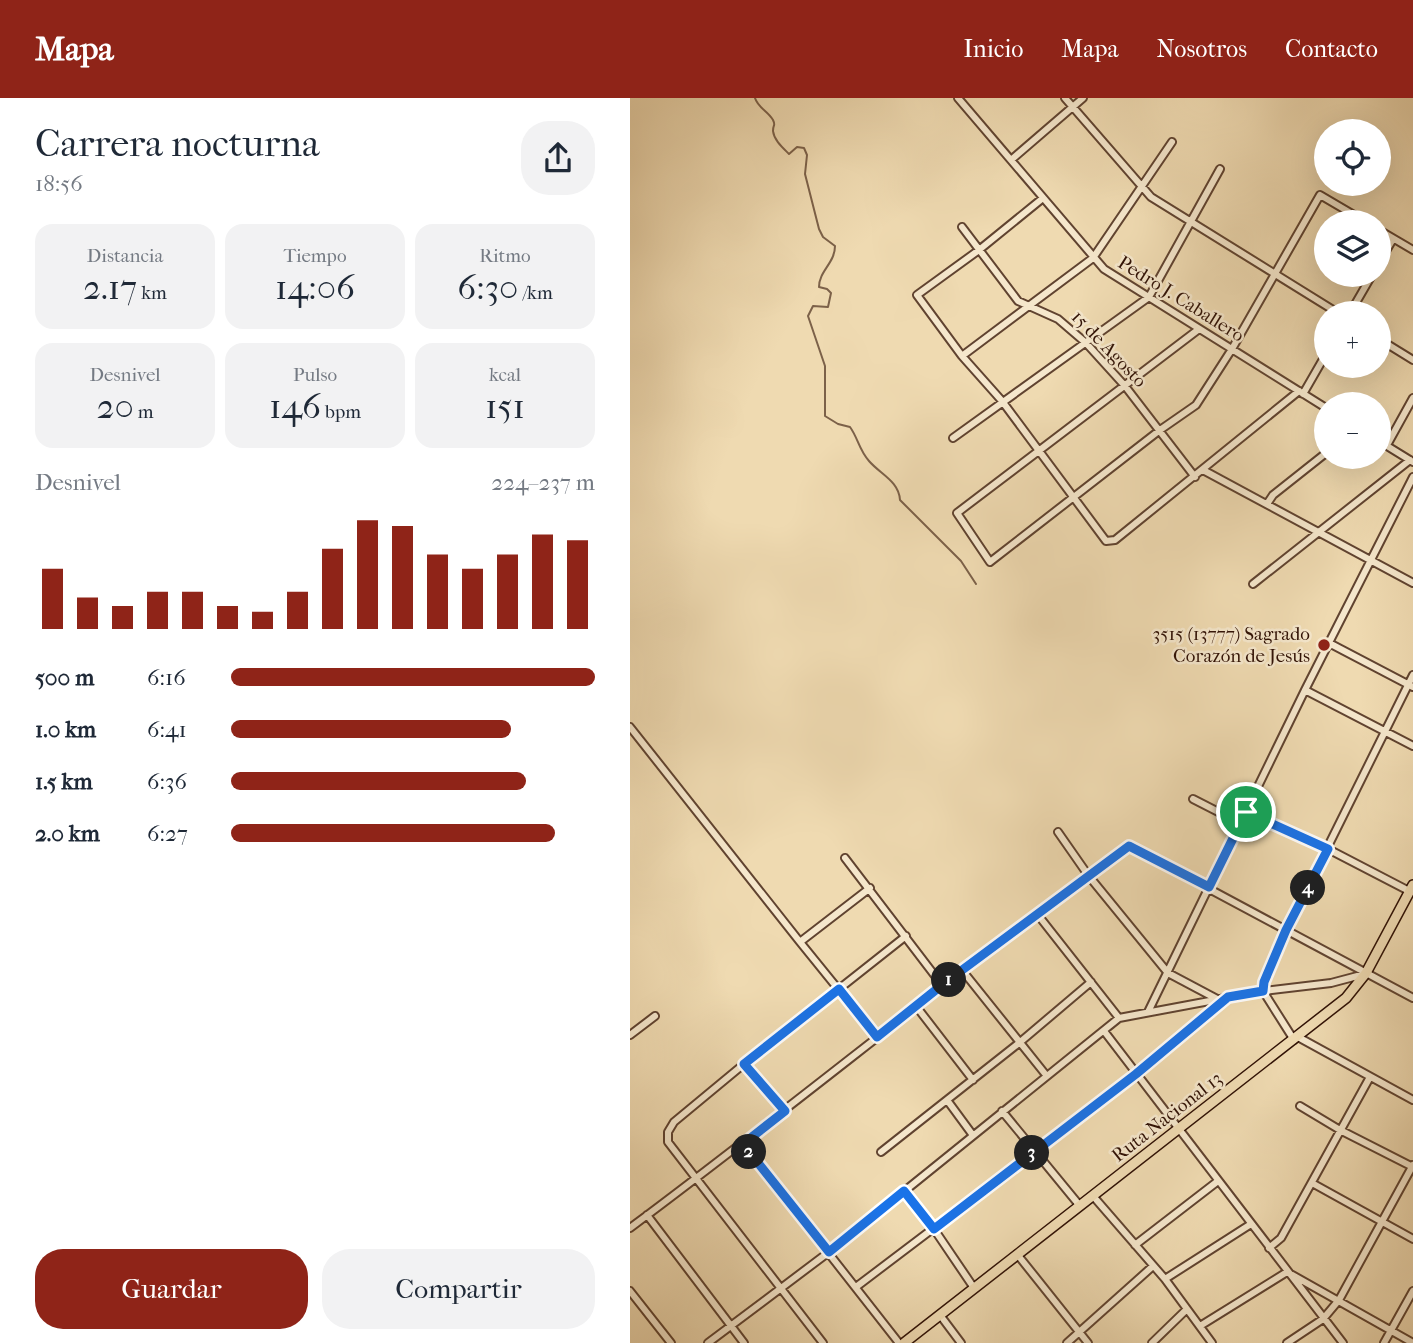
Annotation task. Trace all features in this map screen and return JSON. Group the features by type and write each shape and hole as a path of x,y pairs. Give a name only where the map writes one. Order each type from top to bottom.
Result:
{"highway":[{"name":"Ruta Nacional 13","path":"902,1343 1346,998 1365,974 1412,890"}],"street":[{"name":"Pedro J. Caballero","path":"958,98 1104,270 1314,400"},
{"path":"1065,98 1142,189 1191,223 1319,301"},
{"path":"1011,160 1083,98"},
{"path":"962,356 1093,258 1172,142"},
{"path":"953,438 1149,298 1220,169"},
{"path":"1199,329 957,513 990,562 1196,405 1232,349 1320,195 1346,210"},
{"path":"1043,198 979,250 917,295 962,356 1002,401 1106,541 1115,540 1301,392 1314,372"},
{"name":"15 de Agosto","path":"962,227 1018,301 1058,319 1086,343 1160,430 1195,477"},
{"path":"1391,242 1393,239 1413,250"},
{"path":"1391,346 1413,359"},
{"path":"1391,438 1413,398"},
{"path":"1253,584 1412,461 1391,448"},
{"path":"1267,504 1273,495 1314,463"},
{"path":"1203,470 1413,583"},
{"path":"1148,1012 1305,690 1413,477"},
{"path":"1329,643 1411,685"},
{"path":"1413,675 1411,685 1286,930 1264,982 1263,991 1296,1039 1413,1100"},
{"path":"1305,690 1413,746"},
{"path":"630,726 877,1037"},
{"path":"1193,799 1241,823"},
{"path":"1246,812 1412,890"},
{"path":"1058,832 1088,875 1168,973 1217,999"},
{"path":"630,1228 743,1144 942,985 1129,846 1413,998"},
{"path":"845,858 942,985"},
{"path":"800,942 870,888"},
{"path":"1038,915 1119,1018"},
{"path":"823,1343 668,1142 668,1132 674,1122 744,1064 906,936"},
{"path":"962,970 1046,1075"},
{"path":"708,1343 829,1252 1119,1018 1263,991 1331,983 1365,974"},
{"path":"881,1152 1019,1043 1091,982"},
{"path":"856,1287 1136,1074 1228,997"},
{"path":"916,1006 973,1080"},
{"path":"630,1035 655,1016"},
{"path":"1104,1031 1343,1343"},
{"path":"744,1064 785,1111"},
{"path":"1269,1248 1281,1238 1370,1077"},
{"path":"947,1100 972,1134"},
{"path":"1286,1343 1323,1319 1339,1300 1413,1166 1340,1130 1300,1106"},
{"path":"1002,1111 1080,1206"},
{"path":"743,1144 902,1343"},
{"path":"1135,1245 1218,1181"},
{"path":"1312,1182 1413,1239"},
{"path":"904,1191 974,1288"},
{"path":"1093,1196 1165,1279 1212,1343"},
{"path":"647,1215 744,1343"},
{"path":"1165,1279 1251,1224"},
{"path":"1017,1254 1088,1343"},
{"path":"1067,1343 1153,1266"},
{"path":"1287,1272 1413,1343"},
{"path":"1200,1326 1287,1272"},
{"path":"630,1291 671,1343"},
{"path":"1384,1343 1413,1291"},
{"path":"1153,1343 1187,1309"},
{"path":"940,1315 961,1343"}],"waterway":[{"path":"755,98 773,120 774,134 784,149 789,154 797,147 804,148 807,155 805,174 819,229 823,237 835,246 819,287 831,293 828,307 813,306 808,316 825,366 825,416 850,427 866,457 893,483 900,500 961,561 976,584"}],"place":[{"name":"3515 (13777) Sagrado Corazón de Jesús","path":"1324,645"}],"route":[{"path":"1246,812 1328,849 1286,930 1264,982 1263,991 1228,997 1136,1074 934,1229 904,1191 829,1252 743,1144 785,1111 744,1064 839,989 877,1037 942,985 1129,846 1209,887 1246,812"}]}
